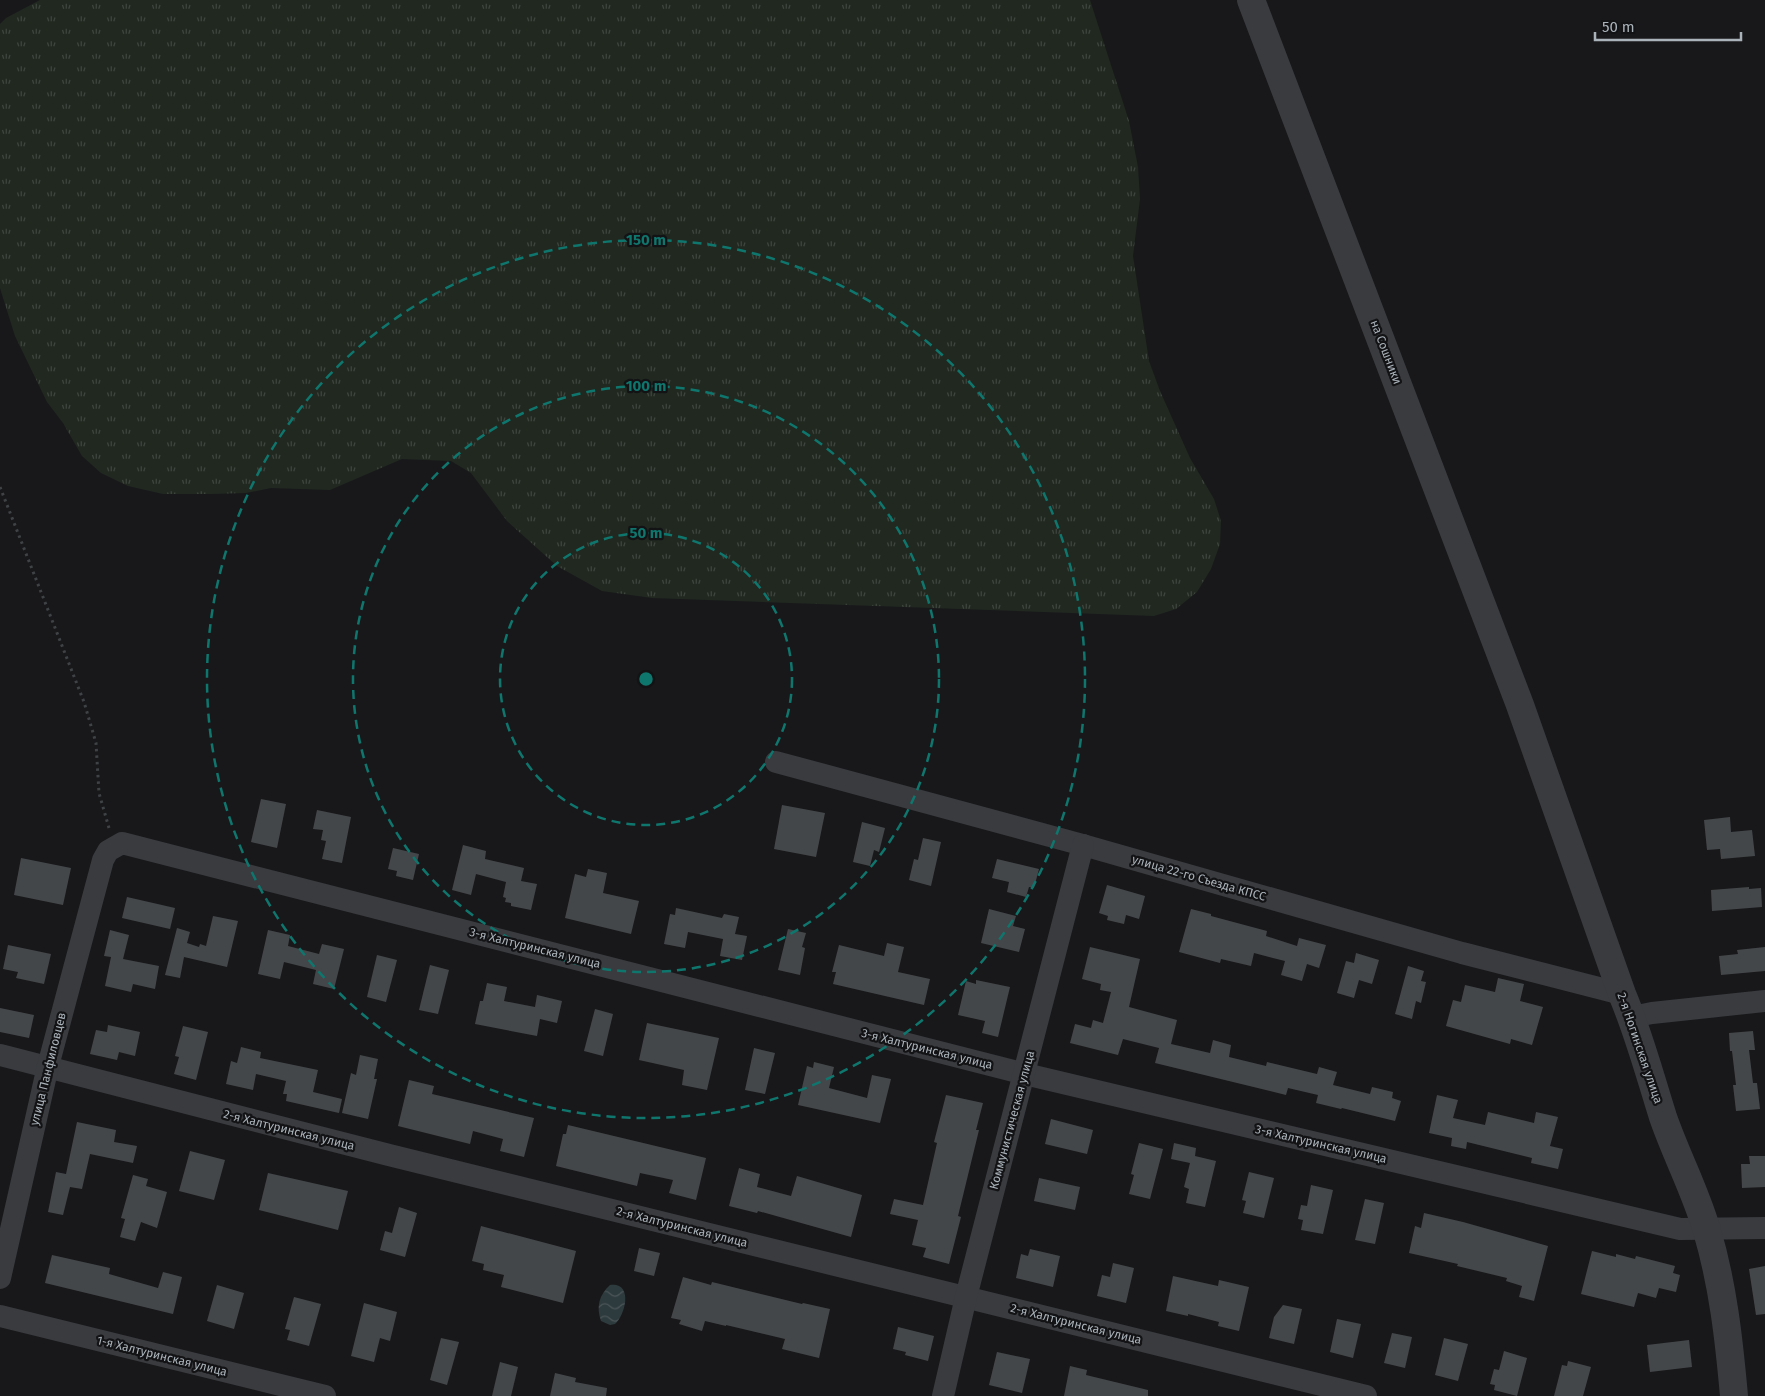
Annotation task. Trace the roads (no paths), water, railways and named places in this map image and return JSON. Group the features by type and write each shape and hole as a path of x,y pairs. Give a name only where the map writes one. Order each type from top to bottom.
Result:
{"street":[{"name":"на Сошники","path":"1251,0 1520,705"},
{"name":"2-я Ногинская улица","path":"1520,705 1627,1006 1664,1118 1707,1230 1719,1282 1729,1344 1734,1396"},
{"name":"улица 22-го Съезда КПСС","path":"776,762 1083,845 1462,952 1652,1014 1765,1001"},
{"name":"3-я Халтуринская улица","path":"109,853 122,842 132,844 1025,1074 1680,1229 1765,1228"},
{"name":"Коммунистическая улица","path":"943,1396 966,1297 1083,845"},
{"name":"улица Панфиловцев","path":"0,1278 48,1066 109,853"},
{"name":"2-я Халтуринская улица","path":"0,1055 389,1155 1366,1396"},
{"name":"1-я Халтуринская улица","path":"0,1316 324,1396"}],"water":[{"path":"610,1285 617,1285 622,1288 625,1293 625,1300 619,1319 615,1324 610,1325 601,1321 599,1306 603,1293"}]}
